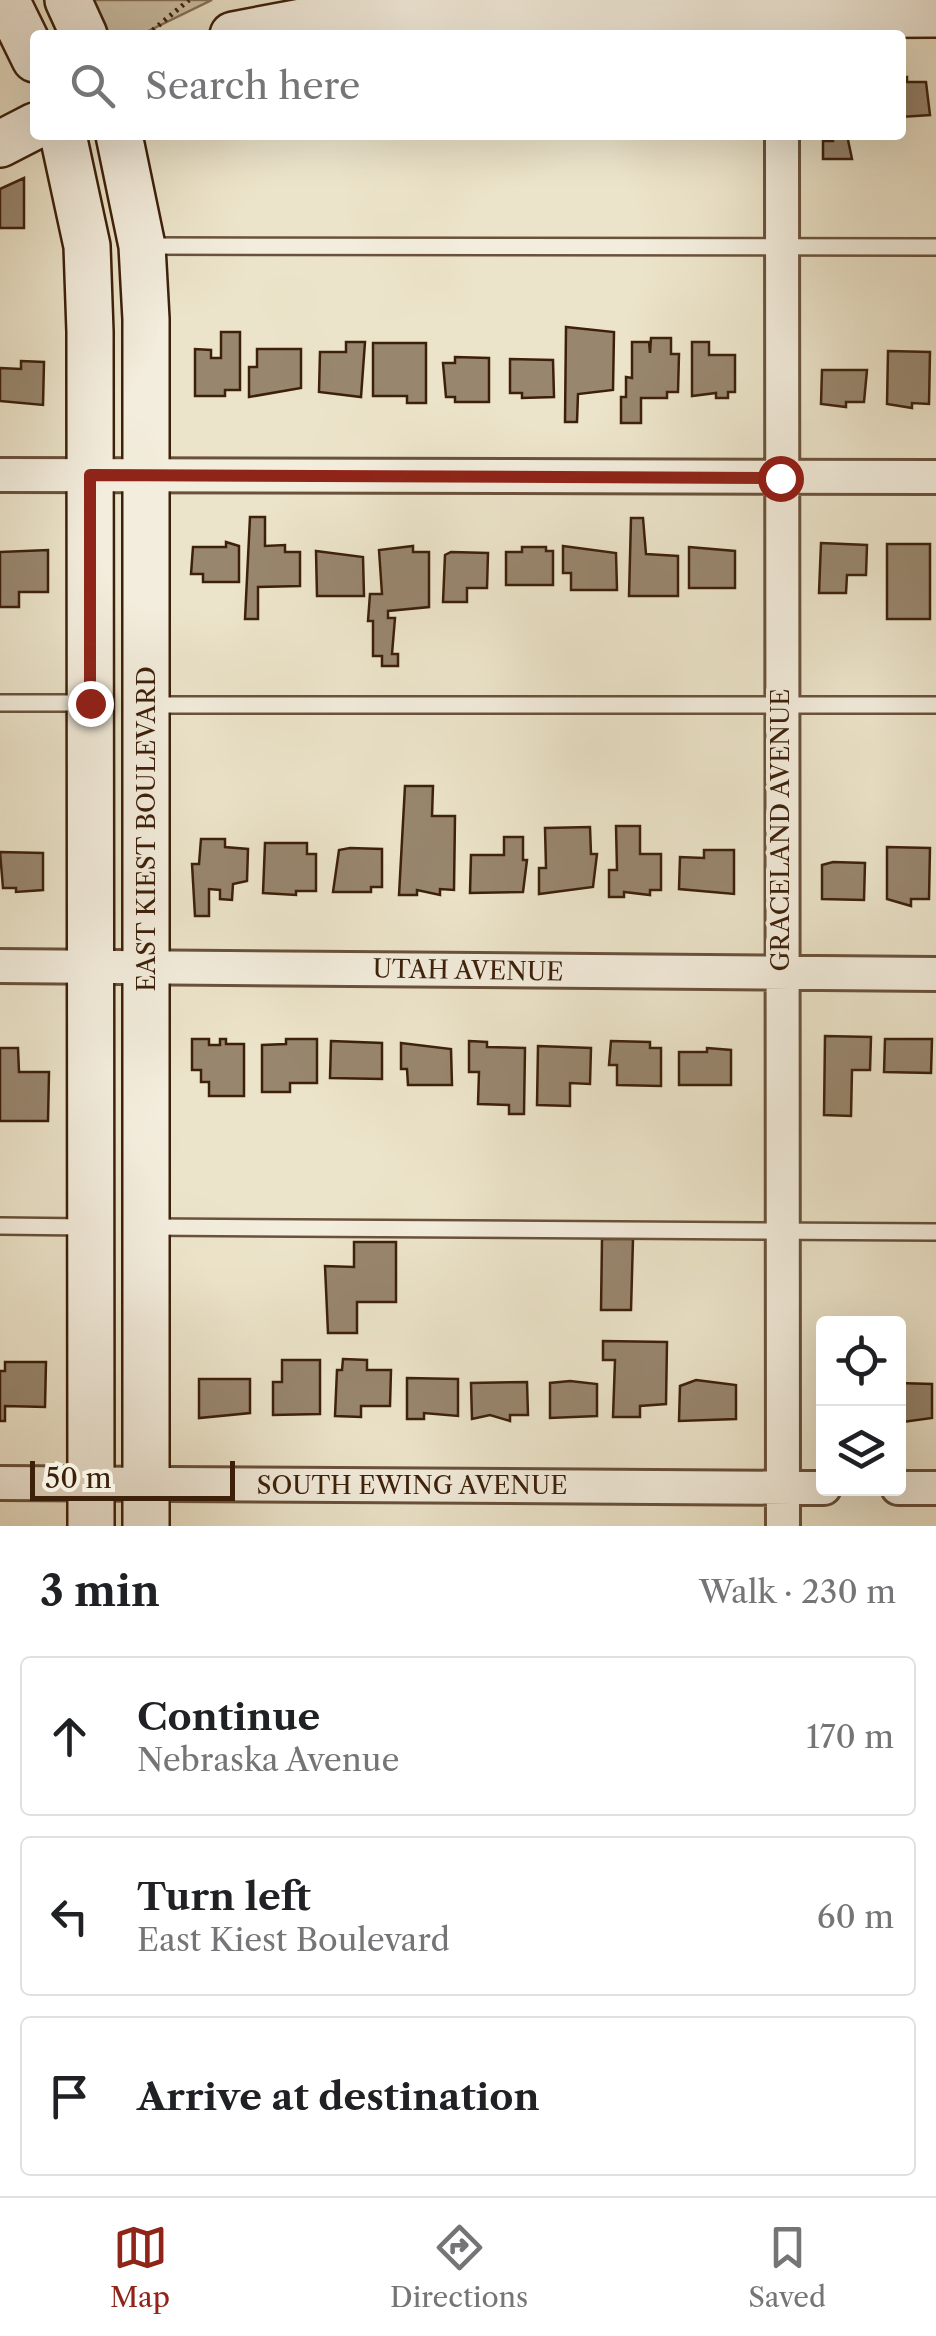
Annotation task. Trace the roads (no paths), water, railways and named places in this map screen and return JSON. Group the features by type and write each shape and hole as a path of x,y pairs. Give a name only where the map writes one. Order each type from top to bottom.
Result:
{"main road":[{"path":"6,0 30,49"},
{"path":"68,0 82,30"},
{"path":"260,30 328,17 458,7 779,25 936,14"},
{"path":"0,144 30,129"},
{"path":"64,140 87,246 91,1505"},
{"name":"EAST KIEST BOULEVARD","path":"120,140 142,246 146,477 146,1505"}],"street":[{"name":"GRACELAND AVENUE","path":"782,140 783,1526"},
{"path":"0,474 936,477"},
{"name":"UTAH AVENUE","path":"0,966 936,974"},
{"name":"SOUTH EWING AVENUE","path":"0,1483 91,1505 816,1488"},
{"path":"906,1488 936,1488"}],"lane":[{"path":"142,246 936,247"},
{"path":"0,703 90,703"},
{"path":"146,705 936,705"},
{"path":"0,1226 90,1227"},
{"path":"146,1226 936,1232"}]}
